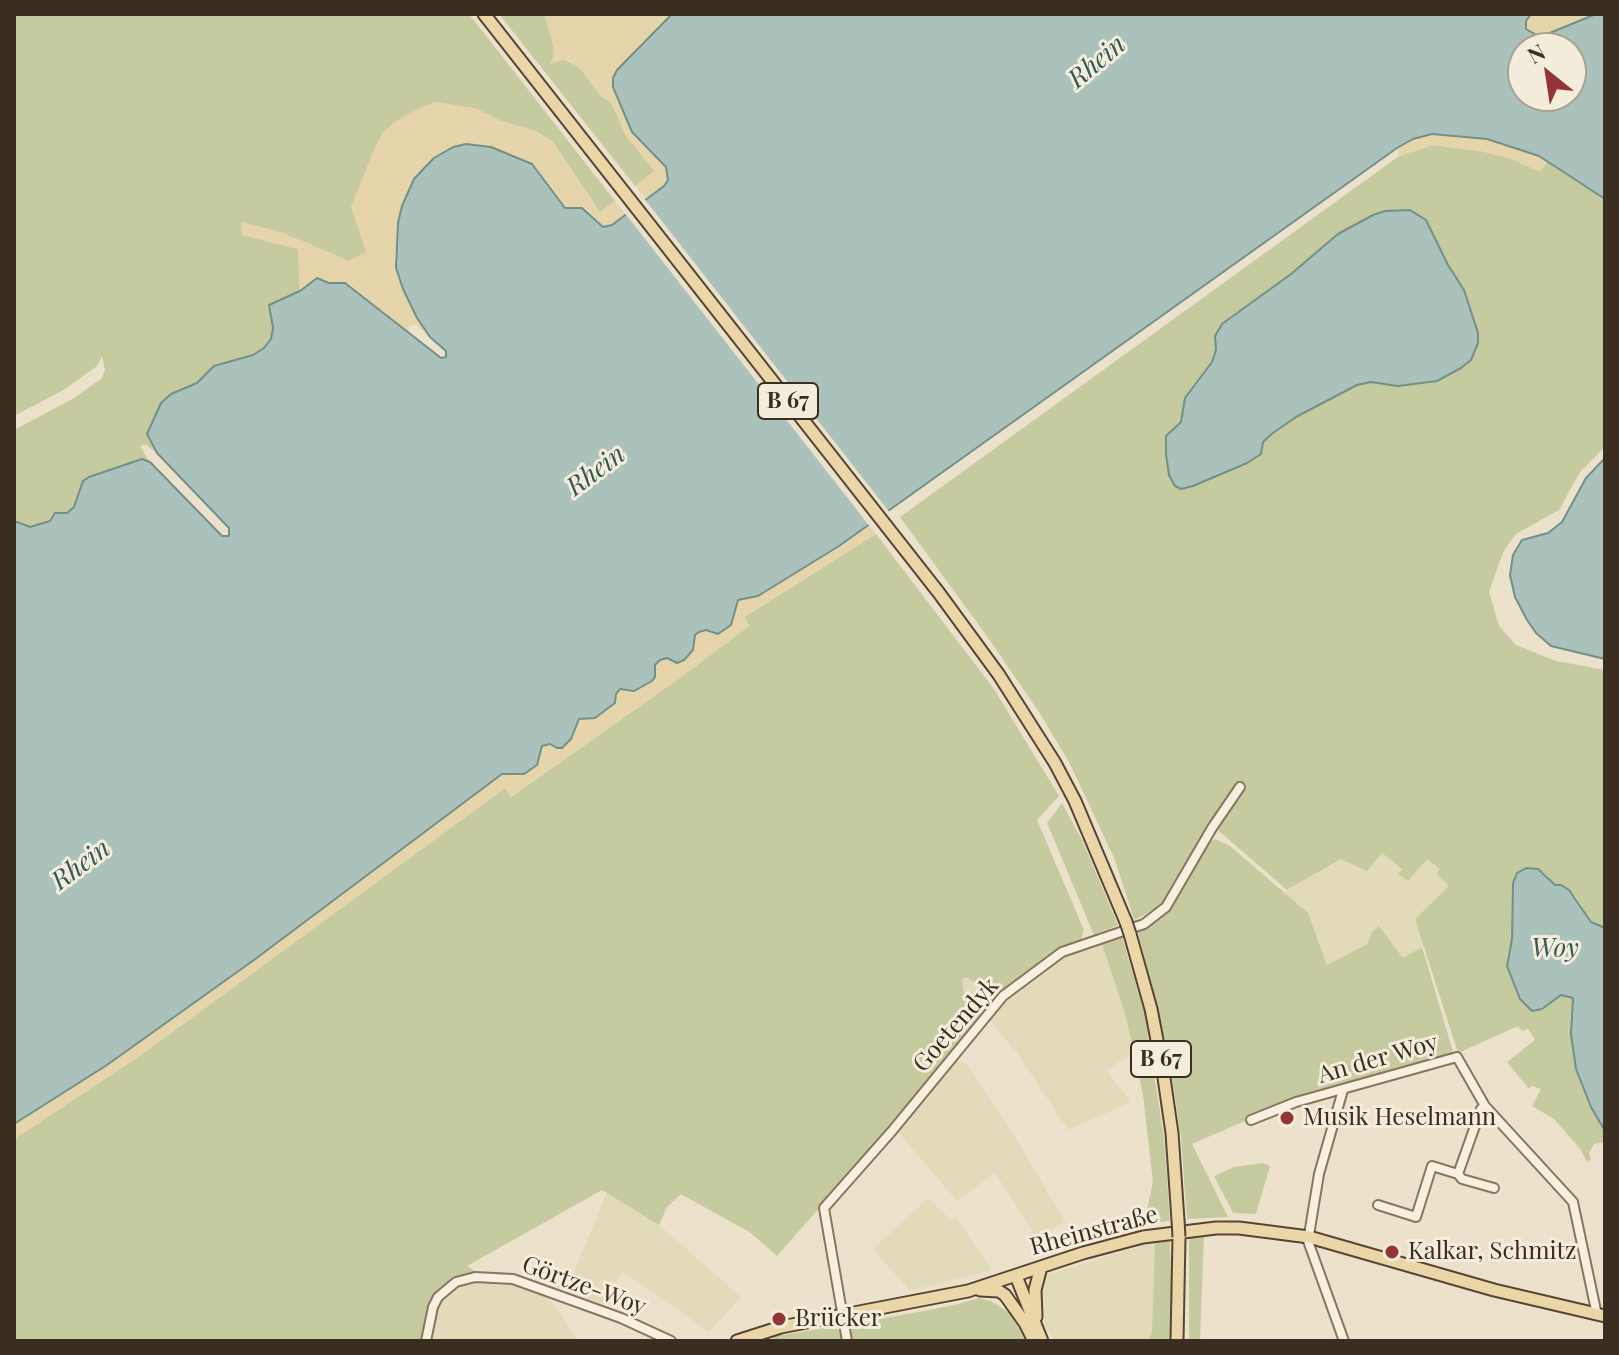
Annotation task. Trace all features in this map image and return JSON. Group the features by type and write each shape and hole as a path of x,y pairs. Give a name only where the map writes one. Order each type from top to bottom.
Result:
{"main road":[{"name":"B 67","path":"484,14 964,627 1023,710 1075,801 1128,928 1148,997 1163,1071 1172,1133 1179,1237 1177,1341"},
{"name":"Rheinstraße","path":"737,1341 781,1327 968,1291 1098,1249 1172,1232 1239,1228 1309,1237 1494,1290 1601,1316"},
{"path":"1038,1338 1035,1290 1041,1267"},
{"path":"1016,1276 1038,1338"},
{"path":"1016,1276 1016,1289 1025,1323"},
{"path":"968,1291 999,1291 1010,1300 1038,1338"}],"street":[{"name":"Goetendyk","path":"843,1317 824,1208 1003,996 1062,952 1144,924 1166,907 1219,816 1240,787"},
{"name":"An der Woy","path":"1251,1120 1296,1102 1457,1057 1485,1106 1573,1202 1601,1316"},
{"path":"1343,1090 1319,1174 1309,1246 1344,1341"},
{"path":"1458,1174 1481,1109 1485,1106"},
{"path":"1378,1205 1416,1217 1432,1166 1494,1188"},
{"name":"Görtze-Woy","path":"426,1341 438,1297 456,1282 475,1277 513,1279 621,1318 671,1341"},
{"path":"843,1317 847,1341"}],"shaded area":[{"path":"1382,853 1402,869 1426,859 1441,870 1449,886 1415,919 1425,945 1404,959 1379,926 1372,932 1368,943 1327,965 1308,913 1285,892 1342,859"},
{"path":"1101,941 1126,1017 1134,1053 1106,1070 1131,1102 1068,1130 1017,1053 988,1018 1009,995 1063,954"},
{"path":"966,977 998,996 982,1014 964,996 961,981"},
{"path":"957,1060 967,1065 1011,1130 1065,1222 1037,1238 995,1173 957,1201 897,1131"},
{"path":"607,1192 659,1225 741,1297 709,1332 622,1271 602,1307 565,1294"},
{"path":"928,1198 951,1220 955,1216 992,1270 910,1291 873,1249"},
{"path":"1155,1241 1152,1331 1148,1341 1055,1341 1044,1325 1041,1290 1044,1276"},
{"path":"469,1279 511,1282 542,1293 558,1309 577,1341 429,1341 437,1303 447,1291"}],"green space":[{"path":"14,14 469,14 615,201 600,212 553,142 536,131 501,121 475,108 366,252 349,261 283,233 241,222 243,235 298,249 300,291 269,305 273,328 271,339 253,355 214,366 197,383 183,388 147,434 157,453 146,445 140,446 150,462 146,459 89,477 83,481 74,507 67,513 59,512 50,521 29,528 14,521 14,430 74,398 102,378 105,370 102,356 97,366 65,389 14,416"},
{"path":"499,14 544,14 554,55 579,67 600,95 612,104 626,136 655,171 635,186"},
{"path":"1433,145 1481,151 1512,159 1539,171 1548,161 1605,199 1605,447 1580,472 1559,510 1516,534 1504,550 1489,592 1499,626 1516,645 1556,661 1605,670 1605,928 1591,923 1576,897 1555,886 1544,873 1513,883 1512,939 1507,957 1547,1006 1561,995 1573,998 1571,1034 1576,1069 1591,1107 1605,1131 1605,1142 1594,1144 1589,1153 1591,1159 1587,1162 1581,1150 1554,1119 1532,1106 1541,1089 1531,1086 1529,1089 1507,1062 1535,1040 1528,1029 1522,1031 1518,1026 1458,1053 1415,919 1449,886 1437,874 1440,869 1427,859 1408,881 1398,874 1402,869 1382,853 1367,871 1341,859 1287,890 1219,831 1218,823 1227,806 1220,807 1165,904 1134,920 1115,860 1069,762 984,632 900,517 1399,156"},
{"path":"876,534 994,689 1059,796 1037,820 1084,930 1081,940 1060,948 998,996 966,977 962,980 964,996 982,1014 890,1128 777,1256 751,1233 681,1194 667,1207 659,1225 602,1190 467,1266 479,1274 468,1273 442,1287 430,1301 422,1341 14,1341 14,1139 141,1055 505,788 511,797 677,680 749,626 744,617"},
{"path":"1062,803 1082,840 1118,925 1094,935 1047,823"},
{"path":"1215,839 1230,846 1308,913 1327,965 1367,944 1372,932 1379,926 1403,958 1422,947 1454,1055 1295,1099 1192,1144 1228,1217 1187,1219 1181,1138 1168,1051 1138,932 1169,909 1205,845"},
{"path":"1122,937 1144,1011 1164,1137 1170,1221 1144,1224 1153,1182 1143,1095 1126,1017 1101,941"},
{"path":"1264,1163 1270,1166 1256,1214 1233,1213 1214,1176 1234,1167"},
{"path":"1189,1234 1204,1234 1200,1341 1189,1341"},
{"path":"1170,1239 1170,1341 1148,1341 1152,1331 1155,1241"},
{"path":"979,1298 991,1301 1011,1314 1026,1341 850,1341 852,1327 858,1323"},
{"path":"830,1327 838,1329 843,1341 776,1341 771,1337"}],"sand":[{"path":"544,14 672,14 629,58 615,96 635,137 662,163 669,175 665,186 646,200 635,186 655,170 626,136 612,104 600,95 579,67 565,59 550,64 554,55 553,43"},
{"path":"1531,14 1596,14 1552,32 1531,32 1526,29 1526,21"},
{"path":"436,102 475,108 501,121 536,131 553,142 600,212 615,201 626,215 607,228 596,222 586,209 565,208 532,164 491,147 466,144 453,147 434,158 420,170 409,189 398,223 395,254 403,289 430,337 416,325 409,326 408,332 345,283 329,283 317,278 300,291 298,249 242,235 241,222 283,233 349,261 366,252 351,207 375,147 383,132 396,121"},
{"path":"1432,134 1487,139 1548,161 1540,171 1481,151 1433,145 1399,156 1397,148 1413,139"},
{"path":"869,525 876,534 744,616 749,626 677,680 510,797 505,788 141,1055 14,1139 14,1125 107,1065 254,960 502,774 517,776 538,761 542,746 550,744 558,748 566,745 573,735 576,722 586,718 620,689 634,691 647,685 652,681 655,665 667,658 675,662 699,632 720,633 727,628 731,625 737,600 758,596"}],"water":[{"name":"Rhein","path":"672,14 1531,14 1526,21 1526,29 1531,32 1507,32 1507,112 1587,112 1587,32 1552,32 1596,14 1605,14 1605,199 1539,156 1487,139 1432,134 1413,139 1397,148 839,546 758,596 738,600 731,625 718,634 706,630 699,632 695,635 693,650 684,660 677,663 667,658 660,660 655,665 652,681 634,691 620,689 615,703 595,718 579,719 571,739 562,748 550,744 542,746 537,765 524,774 502,774 254,960 107,1065 14,1124 14,521 30,527 50,521 55,513 67,513 74,507 83,481 142,459 150,462 222,536 229,536 229,528 157,453 147,434 161,403 171,394 197,383 214,366 253,355 264,348 271,339 273,328 269,305 300,291 317,278 329,283 345,283 441,358 446,357 446,351 430,337 417,318 396,268 398,223 414,179 434,158 453,147 466,144 491,147 532,164 565,208 582,208 603,227 612,225 668,180 666,167 632,132 613,87 617,70"},
{"path":"1410,210 1426,220 1464,290 1478,333 1478,343 1471,360 1437,381 1398,386 1371,382 1357,385 1296,417 1273,433 1263,442 1261,454 1247,463 1193,486 1181,489 1175,486 1169,475 1166,436 1181,422 1185,398 1212,362 1216,350 1215,336 1222,324 1291,274 1338,234 1385,211"},
{"path":"1605,458 1605,659 1551,646 1536,633 1515,597 1510,575 1513,555 1522,540 1548,533 1562,522 1586,478"},
{"name":"Woy","path":"1526,868 1538,869 1555,885 1569,890 1591,922 1605,928 1605,1131 1591,1107 1576,1069 1571,1034 1573,998 1561,995 1542,1009 1532,1011 1520,999 1507,966 1512,939 1513,883 1517,873"}],"pier":[{"path":"643,197 891,514 871,528 624,212"}],"place":[{"name":"Musik Heselmann","path":"1287,1118"},
{"name":"Kalkar, Schmitz","path":"1392,1252"},
{"name":"Brücker","path":"779,1319"}]}
